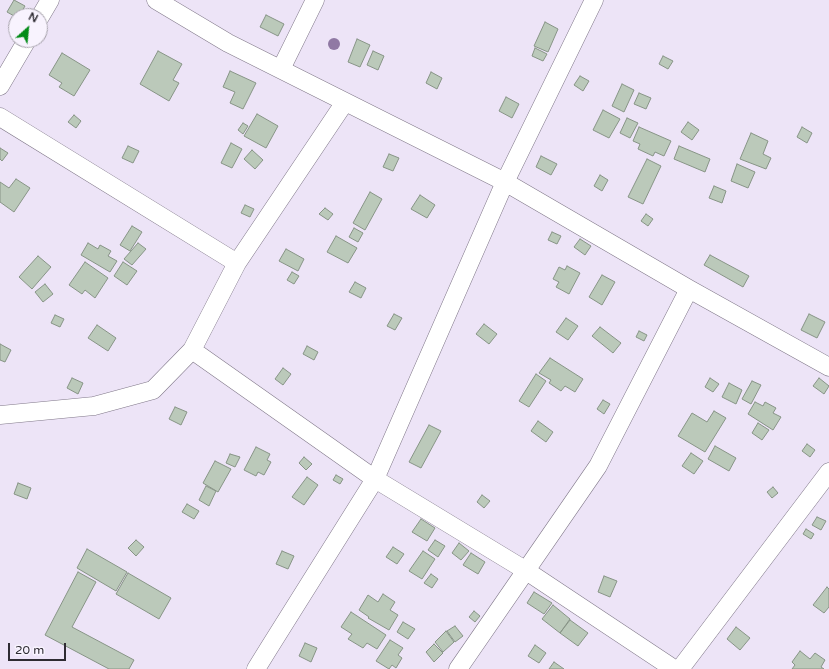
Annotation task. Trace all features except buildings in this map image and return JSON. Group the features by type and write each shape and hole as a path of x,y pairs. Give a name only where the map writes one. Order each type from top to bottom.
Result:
{"street":[{"path":"156,0 228,42 505,182 689,289 829,367"},
{"path":"281,69 315,0"},
{"path":"256,669 375,479 505,182 594,0"},
{"path":"0,86 22,48"},
{"path":"0,415 94,406 153,390 192,350 237,263 345,102"},
{"path":"0,117 237,263"},
{"path":"458,669 598,466 689,289"},
{"path":"192,350 375,479 525,570 674,669"},
{"path":"680,669 829,472"}]}
